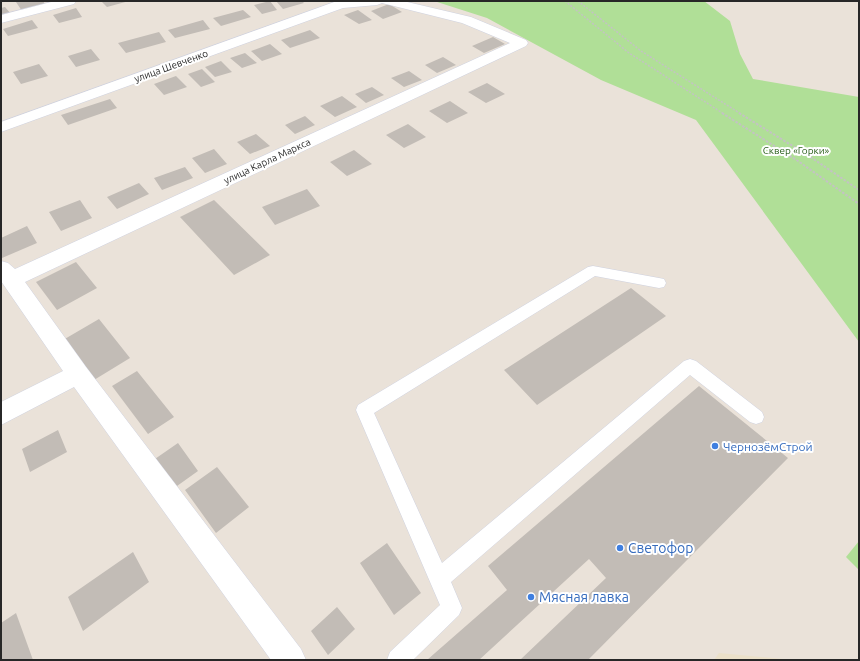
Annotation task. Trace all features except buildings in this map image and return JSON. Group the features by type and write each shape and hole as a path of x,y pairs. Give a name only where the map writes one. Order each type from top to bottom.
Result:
{"street":[{"path":"1,19 70,1"},
{"name":"улица Шевченко","path":"1,127 341,3 377,1"},
{"name":"улица Карла Маркса","path":"7,273 522,43 466,20 387,1"},
{"path":"7,273 78,374 290,660"},
{"path":"1,414 78,374"}],"lane":[{"path":"398,660 452,608 364,410 593,271 659,283"},
{"path":"439,579 690,366 756,417"}],"path":[{"path":"565,1 628,54 798,161 859,204"},
{"path":"578,1 641,52 810,156 859,190"}],"shaded area":[{"path":"719,653 793,660 714,660"}],"green space":[{"name":"Сквер «Горки»","path":"434,1 704,1 730,21 740,54 753,79 859,97 859,342 696,120 601,80 487,18"},
{"path":"859,541 859,570 846,557"}],"place":[{"name":"ЧернозёмСтрой","path":"715,446"},
{"name":"Светофор","path":"620,548"},
{"name":"Мясная лавка","path":"531,597"}]}
